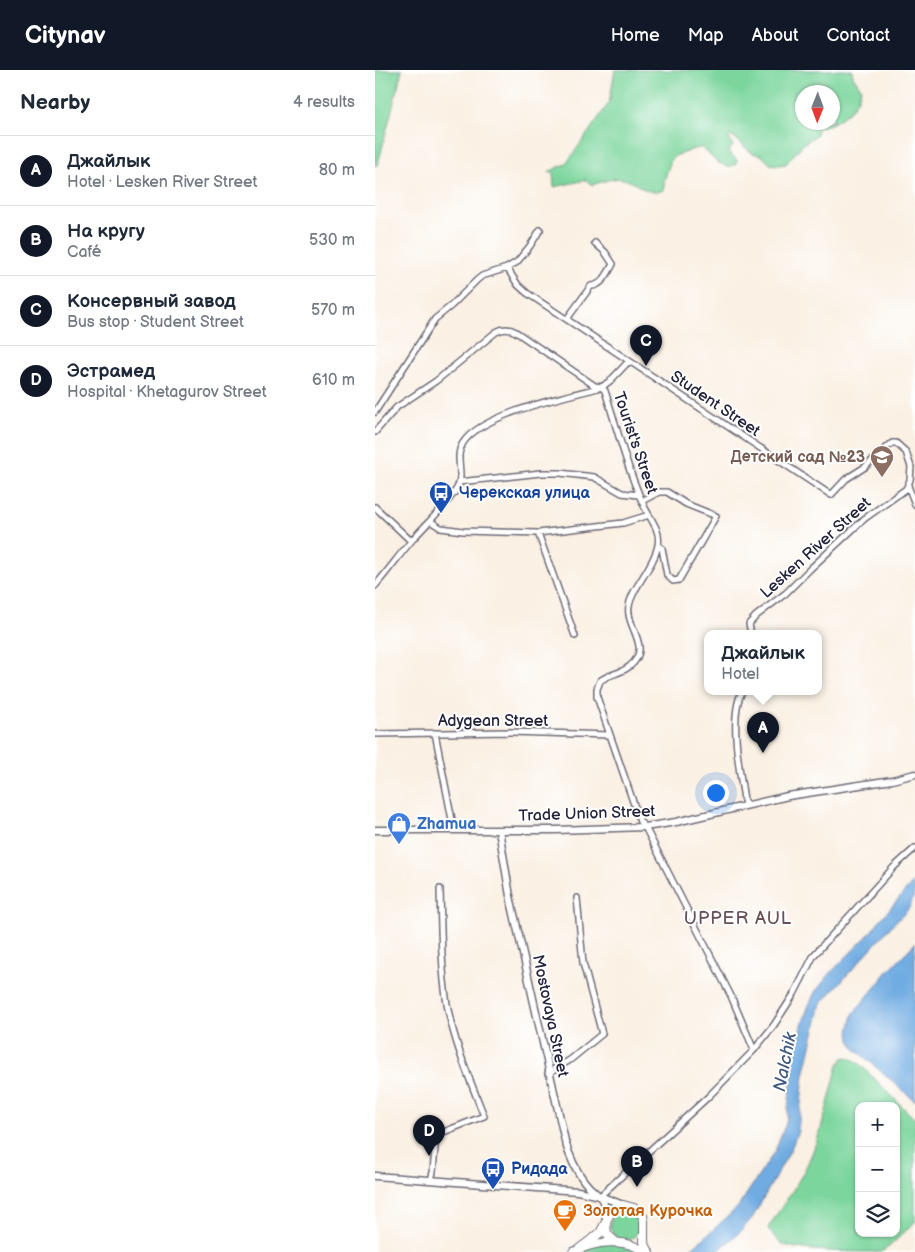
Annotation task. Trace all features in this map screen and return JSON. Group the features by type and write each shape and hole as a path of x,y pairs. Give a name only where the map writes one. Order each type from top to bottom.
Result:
{"main road":[{"path":"576,1251 600,1233 612,1210 623,1205 634,1208 643,1216 645,1221 643,1233 647,1252"},
{"path":"606,1220 607,1234 617,1243"},
{"path":"627,1244 637,1241 643,1233"},
{"path":"576,1251 599,1242 627,1244 647,1252"}],"street":[{"path":"375,412 435,320 482,276 507,268 523,254 540,230"},
{"path":"567,319 591,286 596,286 600,283 613,264 605,252 595,243"},
{"name":"Student Street","path":"507,268 522,289 831,496 846,480 865,467 892,443 902,447 909,458 911,481"},
{"name":"Tourist's Street","path":"375,432 397,407 431,384 495,332 509,329 591,383 602,387 605,391 638,494 657,532 658,546 662,548 669,578 673,581 679,580 716,516 686,504 667,492 659,492 642,501"},
{"path":"375,586 411,541 453,494 461,473 459,451 465,440 473,432 486,424 525,408 602,387 629,361"},
{"path":"459,482 541,473 560,473 594,478 622,493 638,494"},
{"path":"911,481 915,504"},
{"name":"Lesken River Street","path":"750,630 749,624 756,616 786,593 873,512 897,496 911,481"},
{"path":"375,507 411,541"},
{"path":"430,521 441,528 463,531 538,533 623,523 649,514"},
{"path":"538,533 575,636"},
{"path":"658,546 648,570 629,604 629,614 639,646 636,660 627,669 602,679 598,684 597,698 641,822 731,996 753,1050"},
{"path":"740,695 736,704 735,724 745,806"},
{"name":"Adygean Street","path":"375,734 510,732 610,735"},
{"path":"435,733 454,830"},
{"name":"Trade Union Street","path":"375,830 589,830 645,827 788,796 892,780 915,774"},
{"name":"Mostovaya Street","path":"499,830 510,896 548,1073 565,1141 570,1157 584,1182 600,1196"},
{"path":"600,1196 708,1097 753,1050 774,1024 794,994 814,955 894,867 915,848"},
{"path":"431,1180 436,1135 484,1116 462,1060 447,1004 440,889"},
{"path":"548,1073 570,1060 602,1034 583,963 577,898"},
{"path":"375,1176 579,1191 600,1196 623,1205"},
{"path":"600,1196 606,1208 606,1220"}],"green space":[{"path":"375,70 402,70 378,164 375,166"},
{"path":"615,70 852,70 853,76 861,88 856,103 840,119 840,85 795,85 795,130 817,130 816,135 802,145 786,164 770,164 761,155 752,153 731,136 729,138 733,146 728,152 737,160 736,164 728,167 717,162 702,148 697,148 675,156 671,160 664,181 664,190 653,192 623,179 607,180 592,185 586,180 554,187 553,173 548,172 566,164 609,103"},
{"path":"844,1057 851,1058 860,1064 898,1102 855,1102 855,1237 899,1237 881,1252 831,1251 784,1245 775,1238 768,1228 807,1165 825,1116 838,1065"},
{"path":"900,1104 915,1119 915,1222 900,1236"},
{"path":"625,1210 631,1211 639,1219 639,1231 631,1239 625,1240 619,1239 611,1231 610,1225 611,1219 619,1211"},
{"path":"607,1242 645,1252 573,1252"}],"water":[{"path":"915,880 913,898 909,908 821,1004 804,1075 798,1131 791,1149 753,1217 741,1231 717,1252 686,1252 738,1207 775,1151 786,1123 797,1040 815,992 834,969 870,933"},
{"path":"915,943 915,1101 855,1049 850,1040 849,1032 853,1014 889,970"}],"place":[{"name":"Консервный завод","path":"646,366"},
{"name":"Детский сад №23","path":"882,478"},
{"name":"Черекская улица","path":"441,514"},
{"name":"Джайлык","path":"763,753"},
{"name":"Zhamua","path":"399,845"},
{"name":"Эстрамед","path":"429,1156"},
{"name":"На кругу","path":"637,1187"},
{"name":"Ридада","path":"493,1190"},
{"name":"Золотая Курочка","path":"565,1232"}],"district":[{"name":"UPPER AUL","path":"738,918"}],"water label":[{"name":"Nalchik","path":"785,1062"}]}
